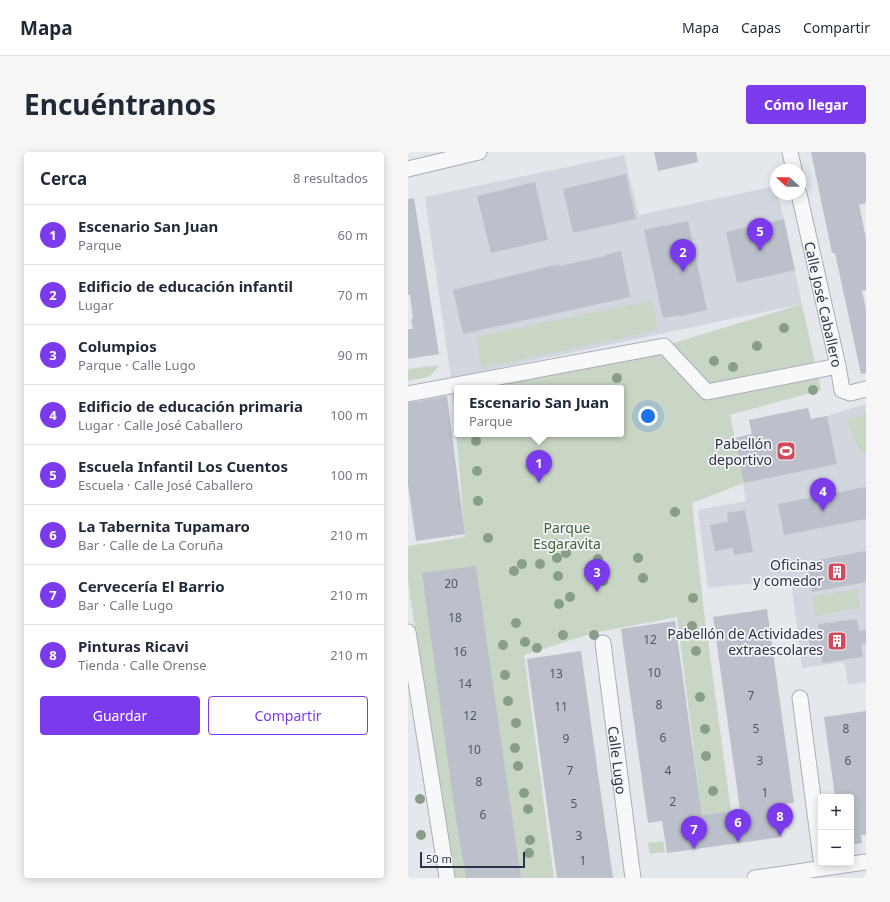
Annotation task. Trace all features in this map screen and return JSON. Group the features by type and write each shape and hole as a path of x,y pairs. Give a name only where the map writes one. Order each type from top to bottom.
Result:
{"street":[{"path":"408,169 479,152"},
{"path":"790,152 793,164"},
{"name":"Calle José Caballero","path":"800,200 838,366 842,390 850,393 866,389"},
{"path":"456,385 664,346 707,392 838,366"},
{"path":"408,394 454,385"},
{"path":"408,632 447,878"},
{"name":"Calle Lugo","path":"603,643 633,878"},
{"path":"800,698 818,834"},
{"path":"854,863 866,862"},
{"path":"754,878 818,865"}],"shaded area":[{"path":"624,155 639,215 770,187 770,200 779,200 802,304 451,378 425,197"},
{"path":"866,404 866,682 848,685 844,662 802,668 791,579 708,588 698,510 746,501 735,438 752,434 749,420 808,408 811,419 827,416"}],"green space":[{"path":"652,300 658,330 482,368 476,337"},
{"name":"Parque Esgaravita","path":"802,304 821,390 730,415 744,483 692,503 704,612 731,811 702,815 677,617 593,633 524,655 554,878 451,878 408,581 408,546 465,537 456,437 624,437 624,385 456,385 664,346"},
{"path":"439,365 430,375 408,381 408,369"},
{"name":"Parque Esgaravita","path":"454,385 454,408 453,396 451,386"},
{"path":"866,413 866,451 860,453 847,420"},
{"path":"857,589 860,608 815,616 812,597"},
{"path":"663,841 665,852 650,854 648,843"}],"building":[{"path":"654,152 696,152 698,162 658,171"},
{"path":"811,152 866,152 866,203 859,205 866,238 866,290 862,291 866,309 866,373 861,374 835,253 832,253"},
{"path":"626,174 636,219 573,233 563,189"},
{"path":"535,182 548,240 491,253 477,196"},
{"path":"414,198 439,354 408,359 408,329 413,329 411,319 413,319 410,295 408,295 408,199"},
{"path":"784,219 795,270 737,283 726,232"},
{"path":"688,221 707,310 663,318 644,230"},
{"path":"621,251 630,297 463,334 453,290 559,264 559,266 606,256 605,255"},
{"path":"447,396 465,534 416,541 408,485 408,403"},
{"name":"Pabellón deportivo","path":"808,408 811,419 827,416 837,464 744,483 735,438 752,434 749,420"},
{"path":"866,487 866,519 784,535 778,504"},
{"path":"745,510 753,552 734,555 733,548 715,551 710,525 728,522 727,513"},
{"name":"Oficinas y comedor","path":"866,551 866,582 812,592 807,562"},
{"path":"476,566 521,878 466,878 456,820 422,573"},
{"path":"767,609 794,803 778,805 782,837 667,853 662,821 648,823 621,629 675,621 702,815 740,810 713,617"},
{"name":"Pabellón de Actividades extraescolares","path":"857,619 859,631 866,630 866,643 861,644 863,657 822,663 821,649 810,651 809,638 820,637 818,624"},
{"path":"581,651 613,878 557,878 527,659"},
{"path":"866,711 866,835 861,835 862,843 854,844 854,794 835,794 824,717"}],"place":[{"name":"Escuela Infantil Los Cuentos","path":"760,251"},
{"name":"Edificio de educación infantil","path":"683,272"},
{"name":"Pabellón deportivo","path":"786,451"},
{"name":"Escenario San Juan","path":"539,483"},
{"name":"Edificio de educación primaria","path":"823,511"},
{"name":"Oficinas y comedor","path":"837,572"},
{"name":"Columpios","path":"597,592"},
{"name":"Pabellón de Actividades extraescolares","path":"837,641"},
{"name":"Pinturas Ricavi","path":"780,836"},
{"name":"La Tabernita Tupamaro","path":"738,842"},
{"name":"Cervecería El Barrio","path":"694,849"}]}
